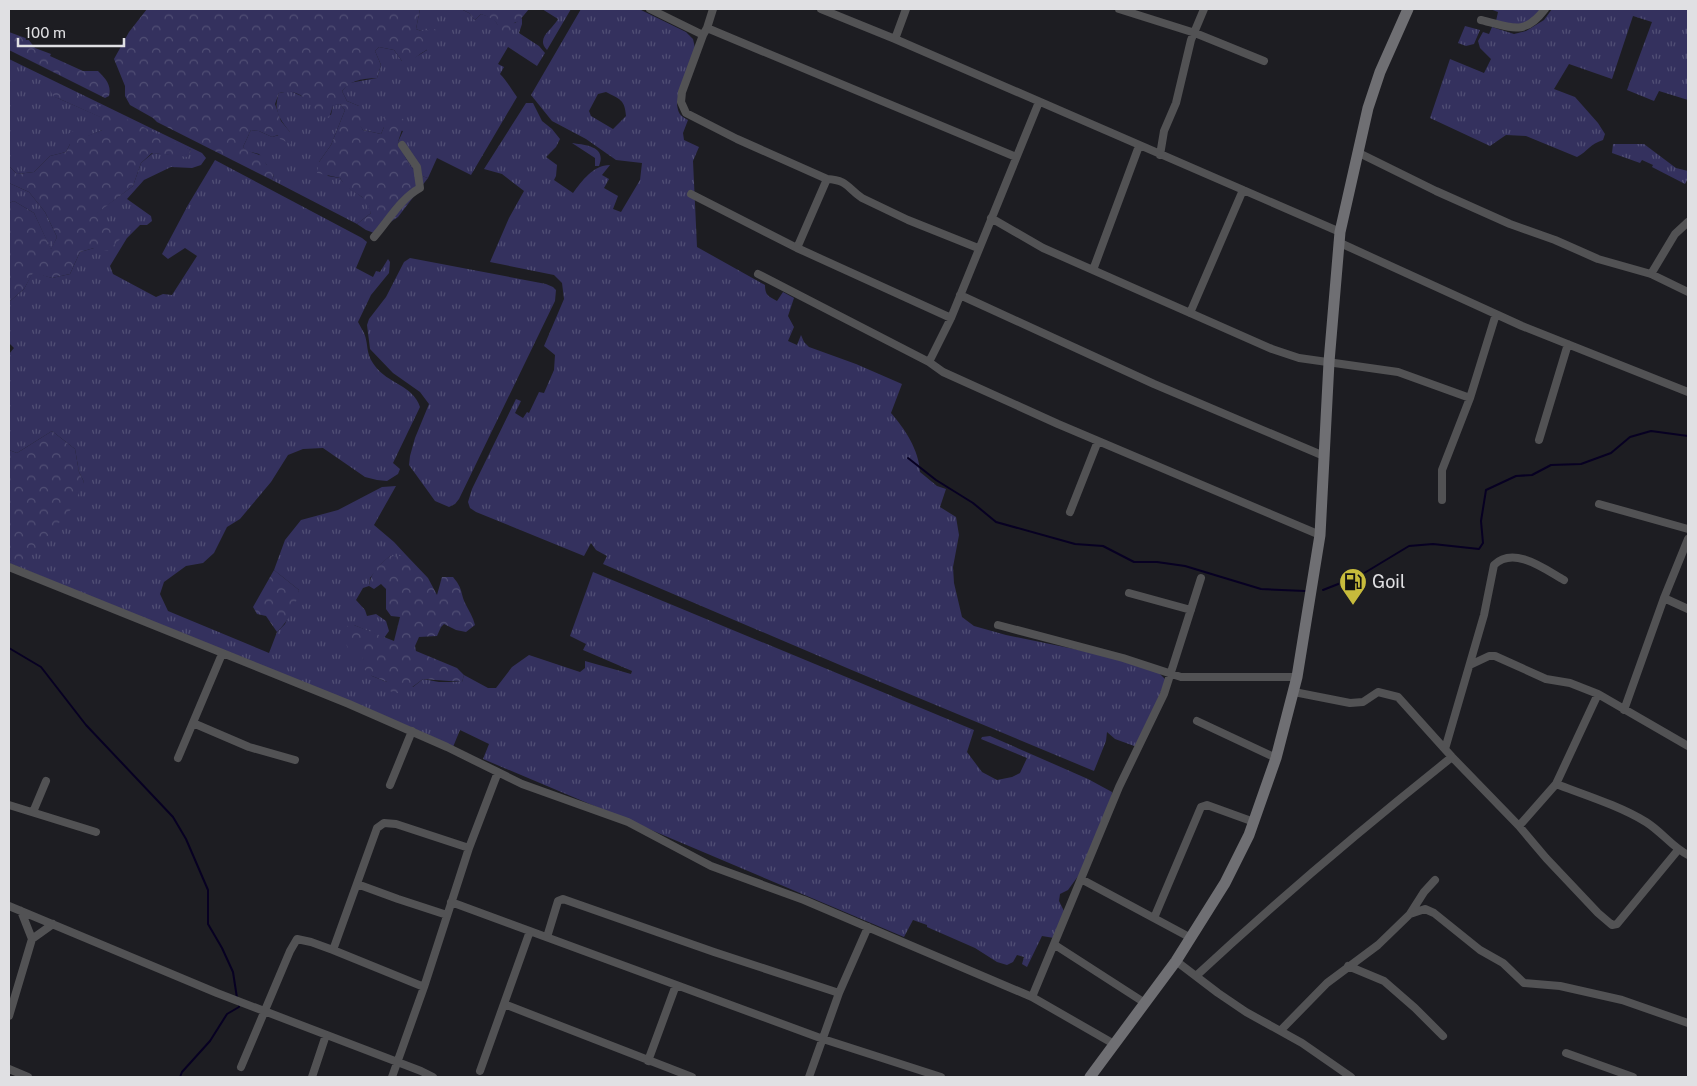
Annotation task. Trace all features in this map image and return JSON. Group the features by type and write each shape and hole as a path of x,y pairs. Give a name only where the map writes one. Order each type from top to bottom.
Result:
{"street":[{"path":"650,9 1016,157"},
{"path":"713,9 682,92 681,102 686,112 737,139 827,179 837,179 849,185 862,198 908,220 978,248"},
{"path":"821,9 895,39 1243,190 1496,314 1688,392"},
{"path":"895,39 906,9"},
{"path":"1118,9 1195,34 1264,61"},
{"path":"1160,155 1164,131 1176,103 1191,40 1204,9"},
{"path":"1090,1077 1176,961 1238,860 1254,822 1276,758 1297,677 1320,535 1329,362 1339,237 1368,108 1380,72 1408,9"},
{"path":"1481,20 1518,29 1530,24 1545,9"},
{"path":"929,362 951,318 1039,102"},
{"path":"374,237 393,215 401,202 420,188 417,167 402,145"},
{"path":"1093,270 1139,146"},
{"path":"1357,152 1436,191 1510,224 1555,240 1598,259 1651,274 1688,292"},
{"path":"797,248 827,179"},
{"path":"1190,313 1243,190"},
{"path":"691,194 797,248 951,318"},
{"path":"991,218 1043,248 1272,349 1299,358 1398,372 1470,398"},
{"path":"1651,274 1675,234 1688,222"},
{"path":"758,274 929,362 943,372 1098,441 1320,535"},
{"path":"960,295 1154,384 1324,456"},
{"path":"1442,500 1442,470 1470,398 1496,314"},
{"path":"1539,440 1568,344"},
{"path":"1070,512 1098,441"},
{"path":"1599,504 1688,529"},
{"path":"1624,710 1664,598 1688,539"},
{"path":"1445,749 1484,615 1494,565 1498,561 1522,558 1564,580"},
{"path":"9,567 412,731 539,791 628,822 726,873 804,900 1032,997 1114,1044"},
{"path":"1032,997 1120,787 1164,694 1201,578"},
{"path":"1129,593 1191,610"},
{"path":"1664,598 1688,609"},
{"path":"998,626 1123,658 1170,675 1193,678 1297,677"},
{"path":"178,758 222,654"},
{"path":"1470,665 1489,656 1495,656 1546,679 1570,683 1598,694 1688,746"},
{"path":"1294,692 1350,703 1363,702 1378,692 1398,697 1452,757 1519,826 1546,858 1598,913 1613,925 1617,924 1678,850"},
{"path":"1519,826 1556,784 1598,694"},
{"path":"1197,720 1276,758"},
{"path":"193,723 250,747 295,760"},
{"path":"390,785 412,731"},
{"path":"1196,976 1300,882 1452,757"},
{"path":"392,1077 424,988 468,848 498,772"},
{"path":"33,812 46,781"},
{"path":"1556,784 1645,821 1662,833 1678,850 1688,855"},
{"path":"9,805 96,832"},
{"path":"1154,918 1201,807 1208,805 1254,822"},
{"path":"333,950 374,831 377,828 384,823 396,824 468,848"},
{"path":"1081,878 1191,938"},
{"path":"1281,1030 1327,983 1384,939 1410,914 1424,892 1435,880"},
{"path":"357,884 398,900 447,915"},
{"path":"547,937 558,902 563,899 839,993"},
{"path":"451,902 823,1039 941,1077"},
{"path":"9,906 231,998 433,1077"},
{"path":"1410,914 1425,909 1434,913 1480,950 1503,962 1524,983 1560,986 1622,1000 1688,1022"},
{"path":"21,911 32,939"},
{"path":"9,1016 32,939 53,924"},
{"path":"810,1077 839,993 868,927"},
{"path":"480,1071 530,931"},
{"path":"241,1067 296,939 333,950 424,988"},
{"path":"1055,945 1145,1003"},
{"path":"1176,961 1246,1012 1281,1030 1351,1077"},
{"path":"1348,966 1384,981 1443,1036"},
{"path":"648,1061 676,985"},
{"path":"504,1004 692,1077"},
{"path":"312,1077 326,1035"},
{"path":"1566,1053 1633,1077"},
{"path":"9,1069 28,1077"}],"green space":[{"path":"147,9 420,9 416,29 421,31 435,29 439,34 432,45 413,60 410,65 402,61 394,50 379,47 375,51 381,65 377,78 362,79 350,84 342,91 347,101 359,106 365,113 360,125 363,130 381,134 384,127 382,118 390,113 405,120 398,142 413,169 428,178 398,217 374,233 357,224 371,213 362,197 345,186 340,178 317,173 319,162 331,145 345,110 340,104 333,106 329,118 296,93 279,93 275,104 281,121 290,132 291,144 280,139 278,135 272,137 259,131 251,130 243,147 265,158 266,164 272,168 274,175 272,180 157,122 130,105 125,96 125,86 114,59 129,32"},
{"path":"420,9 461,9 469,13 475,20 481,14 493,18 498,25 515,23 522,18 519,33 539,46 545,53 537,66 508,47 498,64 504,67 500,74 517,97 471,175 437,158 428,178 417,173 409,164 398,142 403,131 384,127 381,134 363,130 360,126 359,106 347,101 342,91 349,83 377,78 381,65 375,51 379,47 394,50 402,61 414,58 427,50 421,31 416,29"},
{"path":"461,9 529,9 519,21 514,23 510,32 501,34 498,26 492,19 481,14 475,20 469,13"},
{"path":"542,9 571,9 547,50 544,46 544,38 558,19"},
{"path":"581,9 639,9 686,32 693,39 695,48 677,104 680,114 688,120 683,133 684,140 699,147 693,161 697,247 765,285 766,291 771,298 777,301 783,292 794,298 788,316 794,327 788,341 797,345 801,335 809,347 856,364 902,384 891,413 914,448 920,472 937,486 946,489 940,507 956,517 959,535 953,567 954,583 962,617 974,626 1006,635 1140,665 1159,673 1166,680 1137,747 1115,739 1107,732 1106,741 1094,771 603,564 607,556 596,550 591,543 584,556 470,508 468,502 472,489 516,399 521,401 515,413 523,418 527,412 529,413 539,392 544,393 554,370 555,355 544,346 564,299 562,283 554,275 490,262 509,218 524,191 502,174 484,169 526,103 533,103 542,121 560,139 556,147 546,157 557,165 554,180 573,193 593,171 610,165 602,175 609,179 604,188 618,196 613,209 621,212 640,180 642,163 616,160 586,139 552,121 531,95","holes":["606,92 623,103 626,116 613,129 591,116 589,111 598,94"]},
{"path":"1490,9 1543,9 1527,23 1512,25 1496,21 1498,12"},
{"path":"1552,9 1688,9 1688,100 1659,91 1654,101 1627,90 1652,22 1633,16 1612,79 1569,64 1554,89 1575,97 1605,134 1603,140 1577,157 1526,136 1506,135 1490,146 1430,118 1450,59 1484,73 1491,59 1480,48 1478,41 1483,32 1489,34 1492,27 1514,34 1526,31 1544,20"},
{"path":"1465,26 1480,30 1474,44 1466,46 1458,43"},
{"path":"9,32 28,39 35,48 51,54 50,56 83,71 98,71 109,85 109,96 105,98 9,50"},
{"path":"9,59 202,153 206,158 201,165 192,168 171,167 144,180 127,199 151,216 152,221 147,225 140,225 127,238 110,266 113,274 156,297 163,294 172,295 197,256 185,248 168,259 162,254 215,160 362,238 367,242 356,268 373,277 376,271 380,272 388,259 390,262 389,273 371,295 358,322 364,333 368,353 375,366 386,377 412,394 420,407 393,463 400,469 398,474 387,481 365,477 323,448 303,449 288,455 271,482 240,519 227,527 214,553 203,563 186,566 164,582 160,594 168,611 269,653 277,632 285,624 299,590 274,570 285,540 301,520 338,510 382,487 396,486 374,525 407,556 390,556 370,578 369,586 363,588 356,600 365,610 367,616 376,614 386,621 389,631 384,638 354,625 363,658 372,676 387,682 413,687 423,679 439,682 462,682 464,675 488,688 496,688 512,667 529,655 580,672 585,668 585,661 631,674 632,671 583,650 586,644 570,636 593,572 974,730 967,752 982,772 997,780 1020,773 1027,758 981,739 982,737 990,736 1088,779 1112,792 1111,804 1084,868 1068,890 1060,894 1059,901 1064,911 1054,938 1042,936 1027,967 1022,964 1024,957 1017,955 1013,962 1007,965 997,962 975,948 913,920 904,937 483,759 489,744 460,730 453,747 9,563 9,560 22,564 84,482 79,472 75,449 52,431 17,453 9,450 9,354 14,348 9,343 9,302 24,289 33,272 52,278 70,274 80,252 94,248 95,214 133,186 141,163 153,153 188,156 191,150 53,96 103,118 102,130 70,144 66,152 50,156 34,172 17,174 9,166"},
{"path":"53,84 191,150 188,157 152,153 141,163 133,186 96,214 123,236 108,251 94,248 80,252 70,274 52,278 33,273 24,289 9,302 9,203 14,201 34,213 51,249 57,237 45,212 29,192 9,183 9,166 17,174 34,172 50,156 66,152 70,144 68,134 77,129 87,136 102,130 102,118 53,96 50,90"},
{"path":"290,91 306,98 314,107 331,115 333,105 340,104 345,110 331,145 319,162 328,176 340,178 345,185 366,201 371,213 357,224 272,180 274,175 259,154 247,151 243,147 251,130 259,131 272,137 290,132 278,114 277,99 279,93"},
{"path":"572,143 597,150 601,159 599,166 595,166 595,158"},
{"path":"1613,144 1644,144 1676,168 1688,171 1688,178 1685,184 1642,160 1640,163 1612,153"},
{"path":"9,183 29,192 45,212 57,237 51,250 34,213 14,201 9,203"},
{"path":"410,258 546,284 556,290 555,301 459,499 449,507 435,501 409,465 415,438 429,404 420,392 393,373 370,349 367,325 369,319 386,297 404,262"},
{"path":"52,431 75,449 79,472 84,482 72,508 22,565 9,560 9,450 17,453"},
{"path":"390,556 407,556 428,578 437,595 442,577 453,577 458,584 475,625 466,632 456,630 444,624 437,636 419,637 415,646 416,651 457,668 464,675 462,682 423,679 403,694 391,692 387,682 372,676 364,669 363,658 348,648 342,637 347,626 354,625 394,641 400,617 391,616 386,609 386,589 381,584 374,589 369,586 373,573"},
{"path":"274,570 299,590 291,612 277,632 266,616 257,614 253,607"}],"waterway":[{"path":"1323,590 1361,575 1409,546 1433,544 1479,549 1483,543 1481,521 1486,490 1516,476 1532,475 1551,465 1581,464 1611,453 1630,437 1651,431 1688,436"},
{"path":"908,458 936,480 973,503 996,522 1075,544 1103,546 1134,562 1157,562 1185,566 1261,589 1305,591"},
{"path":"9,648 41,667 86,725 173,817 186,839 208,890 208,924 233,972 237,998"},
{"path":"180,1077 182,1072 210,1041 227,1014 239,1007 239,1005"}],"place":[{"name":"Goil","path":"1353,606"}]}
